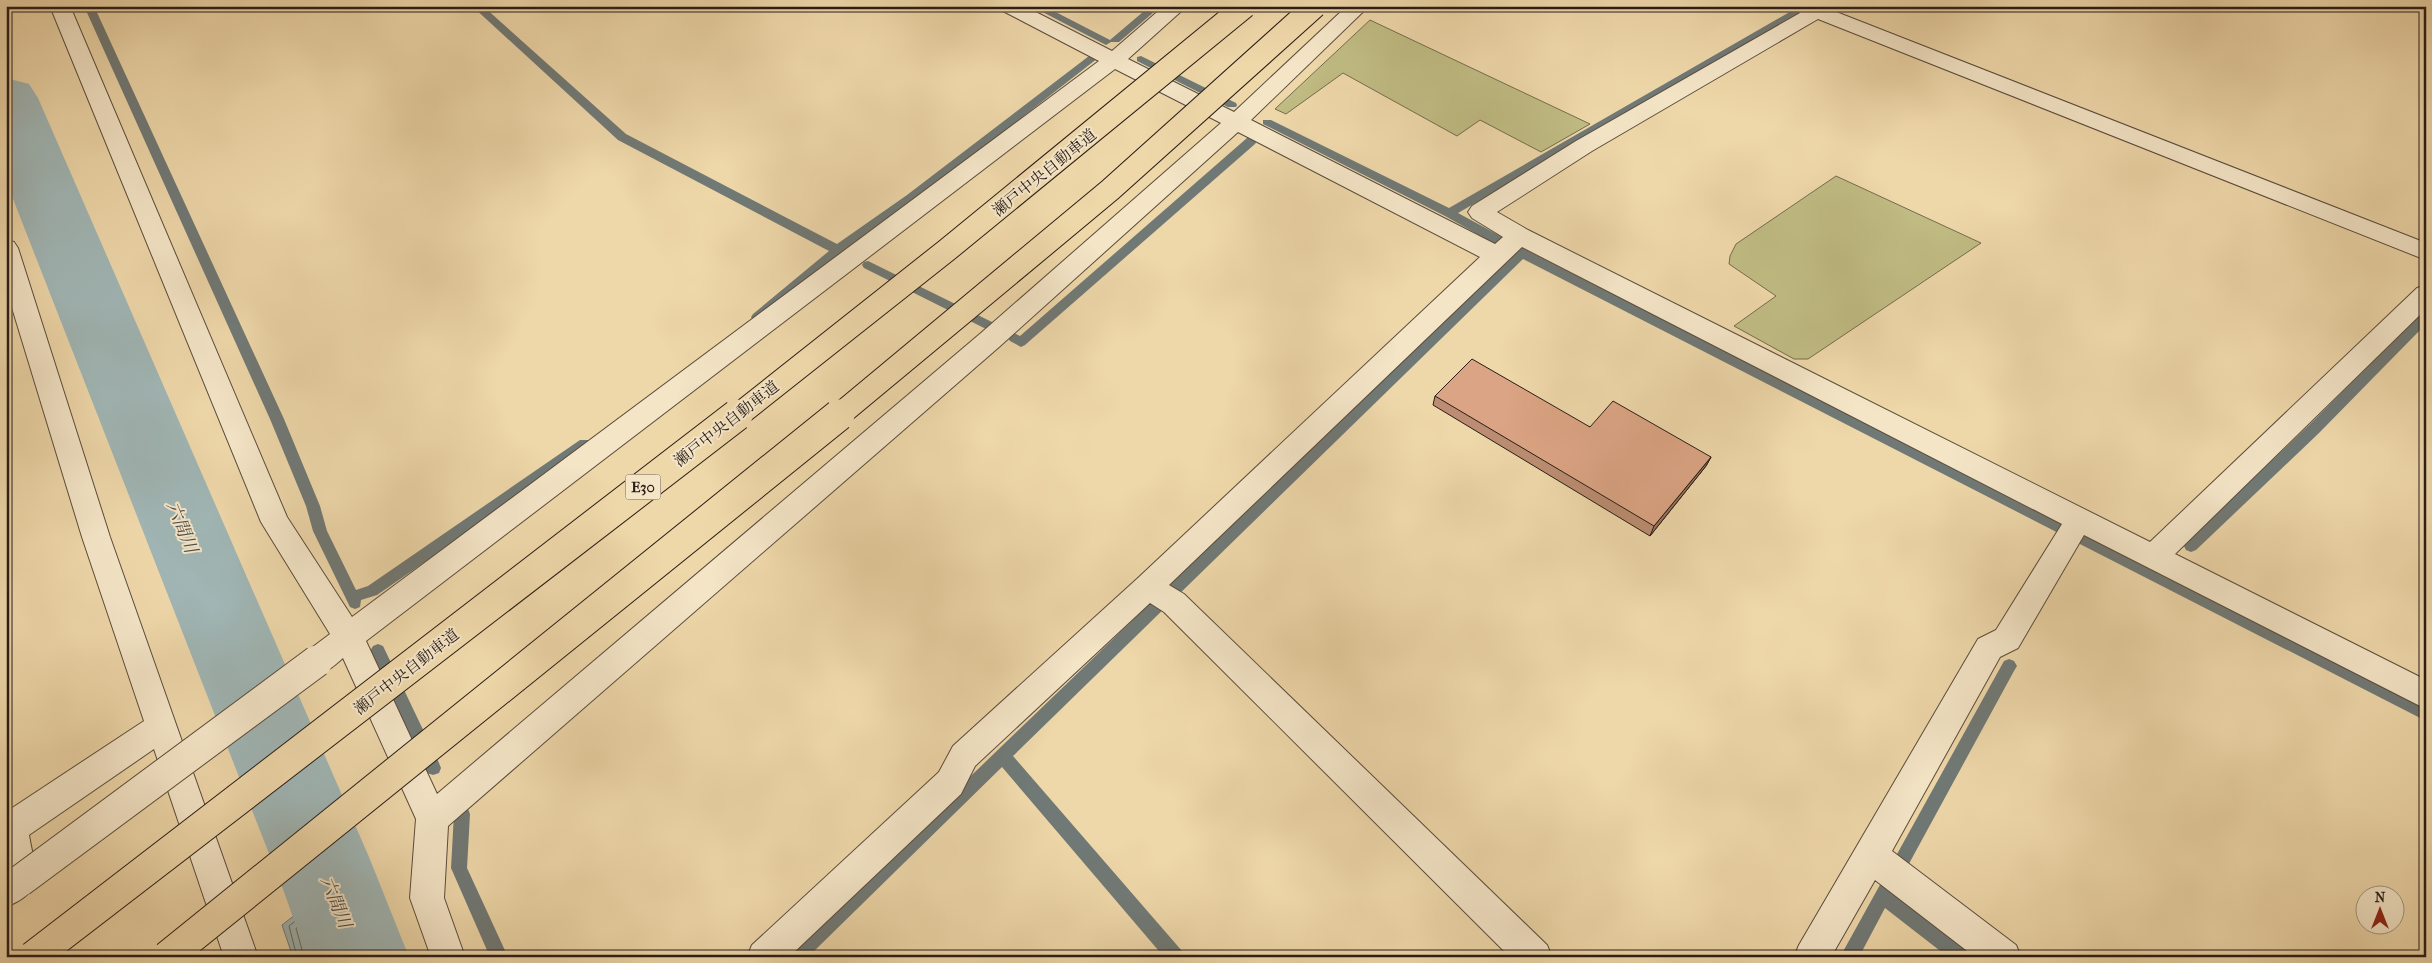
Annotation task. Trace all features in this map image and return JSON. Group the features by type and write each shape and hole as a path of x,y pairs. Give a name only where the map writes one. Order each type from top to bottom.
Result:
{"highway":[{"name":"瀬戸中央自動車道","path":"33,957 345,719 892,294 1092,134 1244,6"},
{"path":"167,957 378,790 947,328 1144,161 1315,6"}],"street":[{"path":"60,6 275,522 349,638 432,819 427,898 448,957"},
{"path":"1008,6 1236,123 1509,245 2074,529 2153,557 2426,695"},
{"path":"13,886 349,638 1114,60 1177,6"},
{"path":"432,819 975,353 1236,123 1359,6"},
{"path":"1509,245 1480,212 1584,146 1810,9 2426,252"},
{"path":"764,957 950,783 964,756 1161,595 1509,245"},
{"path":"6,248 96,538 241,957"},
{"path":"2153,557 2426,294"},
{"path":"1811,957 1887,868 1989,648 2007,639 2074,529"},
{"path":"1161,595 1535,957"},
{"path":"13,886 11,828 162,726"},
{"path":"1887,868 2004,957"}],"shaded area":[{"path":"1370,20 1590,124 1541,152 1480,120 1457,136 1343,73 1286,114 1275,109"},
{"path":"1836,176 1981,243 1808,359 1794,359 1734,326 1776,296 1729,264 1730,256 1736,244"}],"water":[{"path":"363,862 397,957 293,957 282,925"}],"building":[{"path":"1472,359 1590,427 1613,401 1711,457 1654,526 1435,396"}],"waterway":[{"path":"89,6 277,419 313,506 320,531 352,597"},
{"path":"477,6 622,137 838,250"},
{"path":"1036,6 1106,42"},
{"path":"1115,40 1156,6"},
{"path":"1449,213 1793,13 1809,6"},
{"path":"838,250 911,198 1093,58"},
{"path":"1141,59 1232,105"},
{"name":"六間川","path":"6,98 334,892 358,957"},
{"path":"1267,122 1449,213"},
{"path":"1014,338 1021,342 1251,141"},
{"path":"1449,213 1522,253"},
{"path":"757,317 838,250"},
{"path":"838,250 844,253"},
{"path":"1002,755 1506,266 1522,253"},
{"path":"1522,253 2426,714"},
{"path":"868,265 990,326"},
{"path":"2191,546 2314,429 2426,316"},
{"path":"352,597 372,591 585,444"},
{"path":"352,597 355,603"},
{"path":"378,651 433,768"},
{"path":"1849,957 2009,666"},
{"path":"795,957 1002,755"},
{"path":"1002,755 1176,957"},
{"path":"462,814 459,868 499,957"},
{"path":"1883,896 1962,957"}]}
